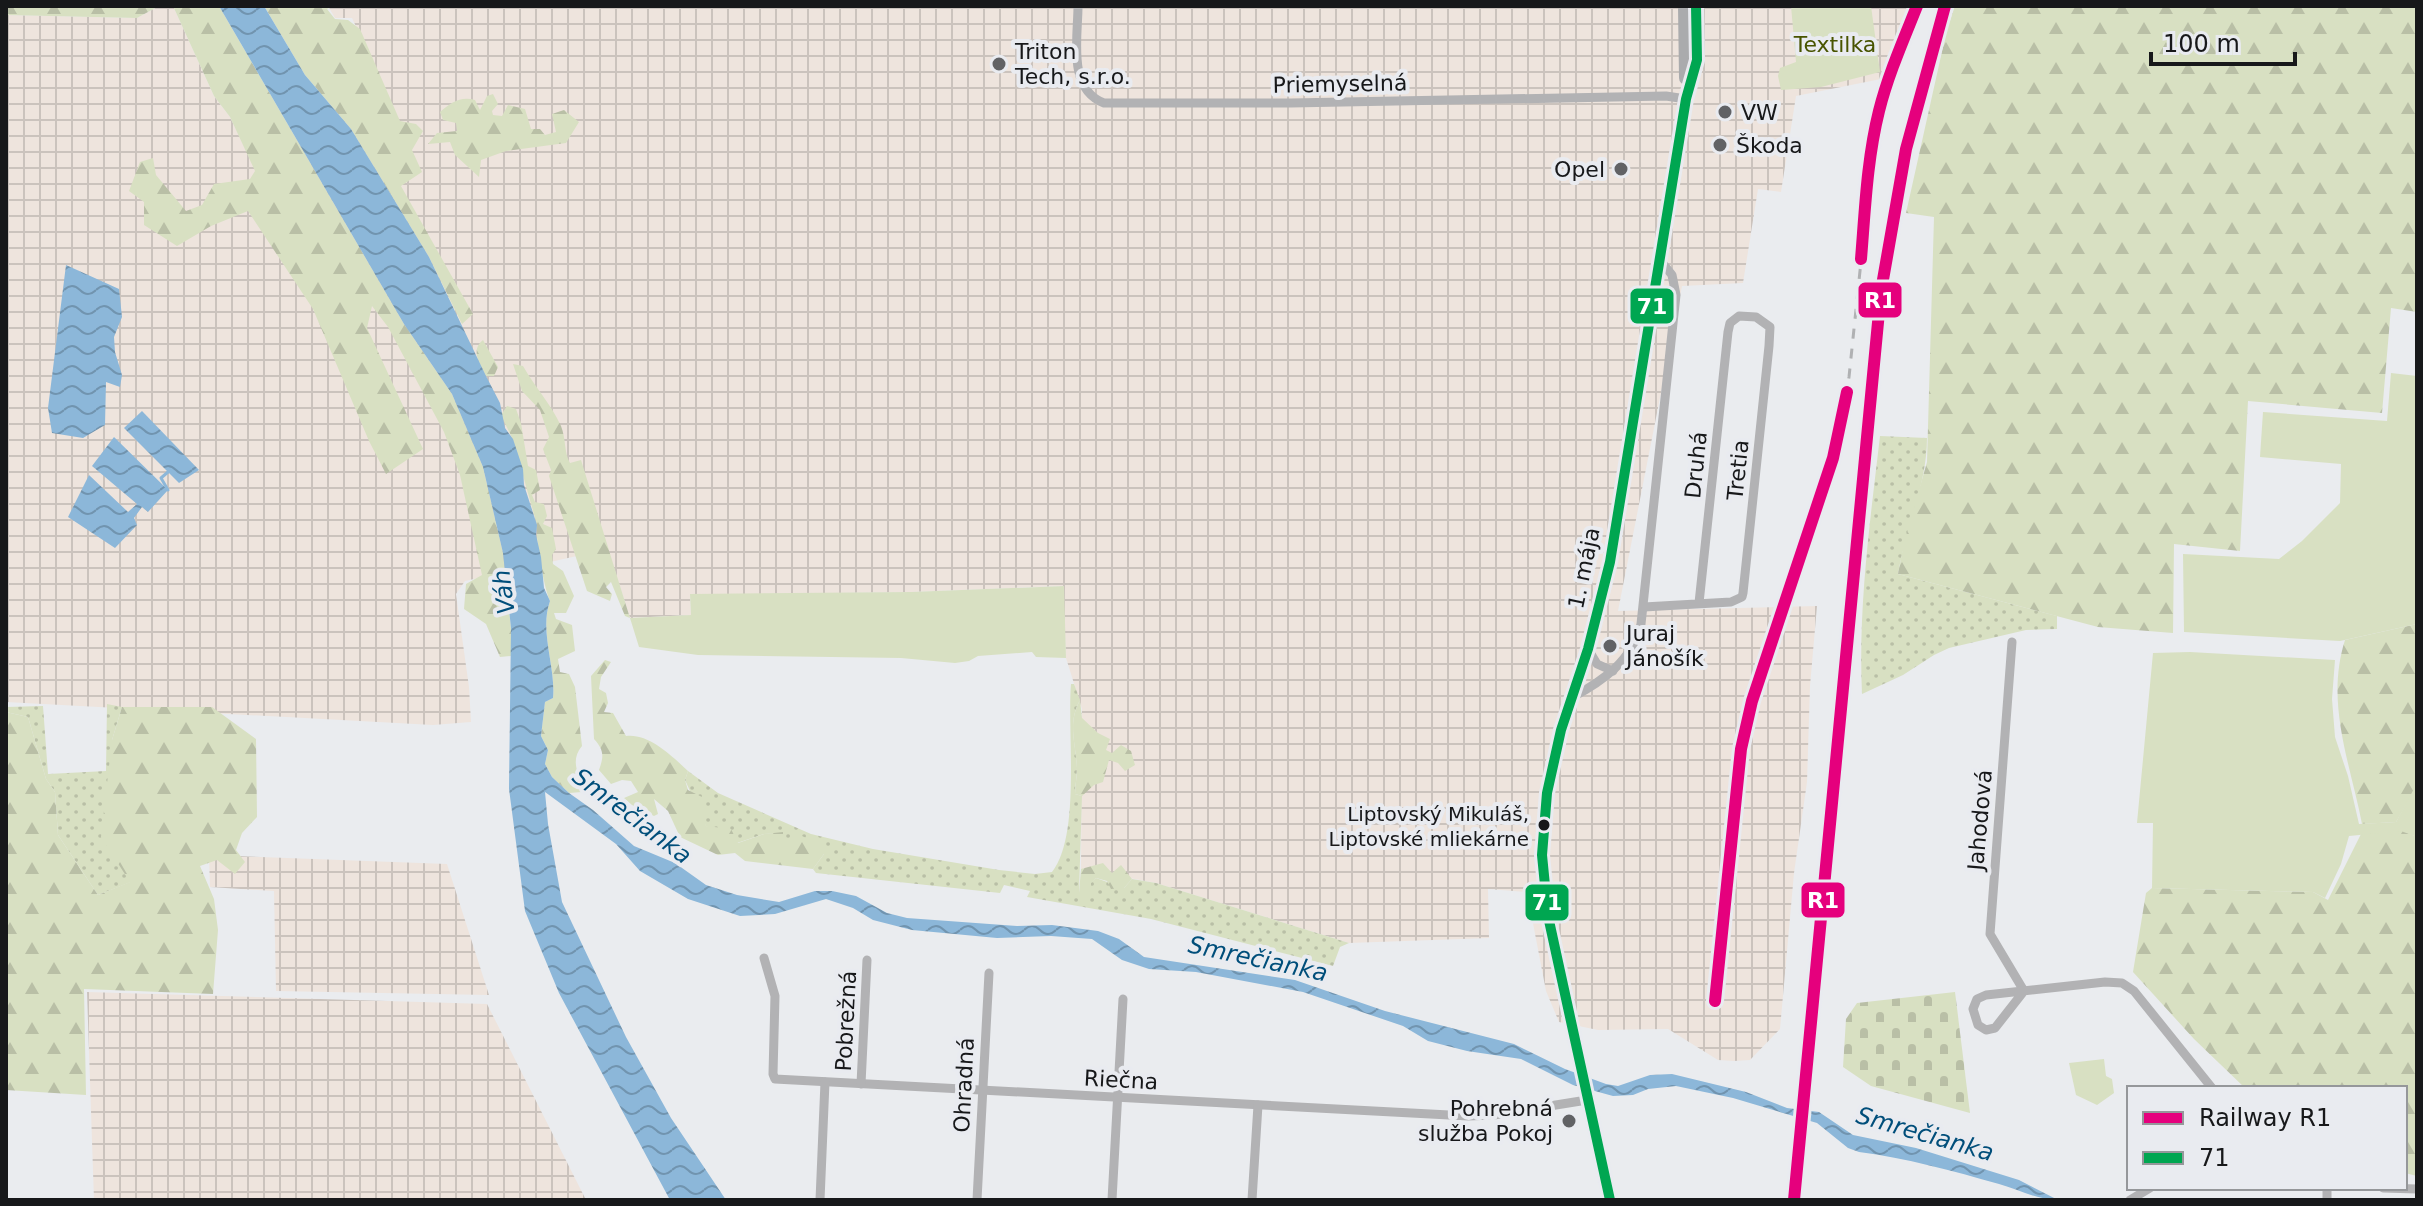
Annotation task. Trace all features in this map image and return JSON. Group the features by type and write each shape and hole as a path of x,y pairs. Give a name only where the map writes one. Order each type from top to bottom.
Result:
{"main road":[{"name":"1. mája","path":"1685,6 1686,99"},
{"name":"1. mája","path":"1610,1200 1548,916 1542,855 1547,793 1558,742 1588,649 1610,562 1686,99 1697,60 1696,6"}],"street":[{"name":"Priemyselná","path":"1078,6 1080,76 1088,94 1104,103 1666,96 1686,99"},
{"path":"1571,698 1613,671 1626,657 1637,639 1644,607 1676,295 1672,275 1660,260"},
{"name":"Tretia","path":"1699,603 1731,602 1742,597 1770,327 1756,317 1739,316 1730,323 1728,332"},
{"name":"Druhá","path":"1699,603 1728,332"},
{"path":"1644,607 1699,603"},
{"name":"Jahodová","path":"2012,642 1990,934 2024,991"},
{"path":"1588,649 1597,664 1613,671"},
{"name":"Riečna","path":"764,958 775,996 775,1079 1468,1116 1494,1115 1587,1098"},
{"name":"Pobrežná","path":"861,1084 867,960"},
{"name":"Ohradná","path":"977,1200 989,973"},
{"path":"2024,991 1995,1028 1986,1030 1978,1025 1973,1009 1981,996 2024,991 2105,982 2127,985 2210,1086"},
{"path":"1112,1200 1123,999"},
{"name":"Pobrežná","path":"820,1200 825,1082"},
{"path":"1252,1200 1258,1105"}],"shaded area":[{"path":"159,6 173,6 214,96 230,117 256,171 383,84 352,18 335,18 328,6 1915,6 1886,78 1796,96 1781,192 1758,189 1743,283 1682,286 1618,611 1817,606 1810,686 1807,782 1794,873 1780,1029 1750,1060 1734,1061 1718,1060 1668,1029 1598,1030 1559,1022 1546,991 1527,892 1488,889 1489,938 1349,943 1156,883 1081,869 1082,709 1066,658 1063,586 690,595 691,615 630,618 608,549 465,581 456,594 471,722 433,725 6,702 6,15 137,18"},
{"path":"209,855 447,864 489,995 276,991 274,891 210,887"},
{"path":"87,992 487,1004 586,1200 94,1200"}],"green space":[{"path":"6,6 159,6 137,18 6,15"},
{"path":"173,6 219,6 404,324 452,394 483,467 503,553 511,656 500,657 486,624 464,609 466,584 482,575 460,475 444,432 388,327 372,306 367,328 423,449 386,474 313,309 248,211 211,226 177,246 144,225 144,202 129,191 140,162 153,158 156,175 186,211 202,205 214,184 250,179 255,171 230,117 214,96"},
{"path":"264,6 335,6 327,9 335,19 348,20 360,29 400,121 416,124 423,131 412,150 422,172 401,186 473,314 462,324 429,257 351,129 305,75"},
{"name":"Textilka","path":"1791,6 1871,6 1880,72 1821,87 1781,90 1780,68 1796,62"},
{"path":"1955,6 2417,6 2417,312 2391,308 2382,413 2248,401 2240,551 2174,544 2173,633 2098,627 1898,574 1927,462 1934,217 1906,213 1947,29"},
{"path":"493,94 498,104 492,111 493,115 502,116 508,105 525,109 531,129 540,129 545,135 556,132 552,114 564,110 579,122 566,143 506,151 481,160 479,177 455,155 450,142 428,144 437,133 457,131 456,123 443,120 440,112 465,99 475,100 480,110 487,96"},
{"path":"483,340 498,367 494,376 486,376 477,357 477,348"},
{"path":"513,364 523,366 557,418 570,463 581,460 630,618 625,616 611,582 606,587 612,594 610,601 587,591 549,476 551,470 543,449 549,437 540,410 522,391"},
{"path":"2391,373 2417,376 2417,624 2340,641 2184,632 2183,554 2279,559 2340,503 2341,464 2260,457 2263,412 2387,421"},
{"path":"507,406 516,409 528,466 536,470 540,490 532,495 535,502 544,504 547,516 543,524 552,528 556,549 552,555 553,564 563,571 574,596 566,613 554,613 556,619 572,625 575,651 558,659 560,672 569,674 575,687 582,746 576,762 584,789 582,792 569,793 552,777 545,764 548,750 541,736 545,702 553,698 546,624 550,601 540,563 537,525 513,440 501,415"},
{"path":"1880,436 1927,438 1924,472 1898,574 2057,616 2057,629 2026,630 1949,648 1862,694 1863,597"},
{"path":"1064,586 1066,658 1036,657 1032,652 978,656 955,663 901,658 698,655 639,647 630,618 691,615 690,594 911,592"},
{"path":"2417,624 2417,786 2396,822 2362,824 2338,710 2339,663 2345,640"},
{"path":"2190,652 2335,660 2332,699 2335,737 2359,824 2396,822 2416,785 2417,837 2401,831 2349,836 2341,864 2325,898 2313,892 2152,888 2153,823 2137,823 2153,653"},
{"path":"605,660 611,662 601,677 599,689 606,693 608,703 604,712 613,713 626,736 652,742 688,771 685,780 688,790 702,797 706,826 731,829 738,843 764,834 783,832 783,841 802,836 824,846 824,854 813,869 745,861 735,853 718,855 680,837 668,811 654,799 658,814 654,816 624,798 638,792 631,781 611,784 599,770 602,753 594,739 591,676"},
{"path":"1071,684 1074,684 1080,700 1073,725 1077,768 1075,794 1082,796 1079,893 1096,878 1124,888 1132,879 1156,883 1349,943 1340,947 1333,966 1151,919 1027,897 1030,891 1004,885 1000,893 816,873 813,869 824,854 783,841 783,833 764,834 737,843 706,826 685,780 688,771 718,793 811,834 873,849 999,870 1035,874 1052,872 1061,856 1070,810"},
{"path":"1080,700 1082,718 1110,739 1106,750 1112,753 1121,745 1131,751 1135,765 1125,771 1118,763 1109,760 1103,782 1094,785 1082,796 1075,794 1077,769 1073,726"},
{"path":"107,704 122,707 112,740 131,882 98,895 58,835 55,792 46,779 28,717 6,712 6,707 43,706 48,774 106,771"},
{"path":"122,707 212,707 256,739 257,817 242,833 236,850 245,862 235,874 217,860 200,866 214,899 218,930 213,994 84,989 86,1095 6,1090 6,712 28,717 46,779 55,792 58,835 98,895 130,882 101,837 112,740"},
{"path":"2401,830 2417,837 2417,1176 2407,1174 2407,1086 2243,1086 2194,1039 2133,972 2146,893 2152,888 2313,892 2328,900 2361,834"},
{"path":"1103,863 1112,873 1121,865 1132,879 1124,888 1111,889 1107,881 1096,878 1091,883 1091,897 1086,899 1079,893 1081,869"},
{"path":"1955,992 1970,1113 1871,1086 1843,1067 1846,1019 1857,1003"},
{"path":"2104,1059 2106,1076 2112,1079 2114,1093 2097,1105 2076,1095 2069,1063"}],"water":[{"path":"219,6 264,6 305,75 351,129 429,257 500,403 505,428 513,439 523,469 524,485 537,525 544,588 550,601 546,624 553,686 553,698 545,702 541,736 548,750 545,764 552,777 569,793 634,846 675,863 706,885 737,895 779,902 815,891 832,891 856,896 887,913 907,918 1017,926 1052,925 1098,931 1119,939 1144,957 1295,980 1385,1011 1514,1044 1565,1069 1606,1084 1618,1086 1650,1075 1672,1074 1746,1092 1787,1108 1819,1112 1853,1135 1916,1148 2019,1180 2058,1200 1929,1165 1859,1152 1848,1148 1817,1123 1733,1098 1676,1086 1613,1096 1573,1085 1521,1059 1467,1051 1428,1041 1403,1026 1303,992 1196,972 1149,969 1122,960 1092,939 1051,936 997,938 912,930 873,920 853,908 826,899 775,914 740,916 688,899 640,871 616,844 545,792 562,902 626,1037 671,1118 726,1200 670,1200 559,993 525,911 509,789 511,628 503,553 483,467 452,394 404,324"},
{"path":"66,265 119,289 122,317 114,337 122,375 120,387 106,382 105,425 83,438 52,433 48,408"},
{"path":"142,411 199,470 179,483 124,428"},
{"path":"114,437 168,490 148,512 142,507 134,518 137,525 115,548 68,517 89,475 128,512 137,504 92,466"}],"waterway":[{"path":"168,472 161,478 168,490"}],"railway":[{"path":"1715,1001 1739,757 1752,701 1840,432 1849,377 1874,136 1885,90 1917,6"}],"rail line":[{"name":"R1","path":"1861,259 1875,129 1887,84 1917,6"},
{"name":"R1","path":"1794,1200 1881,291 1906,149 1945,6"},
{"name":"R1","path":"1715,1001 1741,749 1752,701 1833,458 1847,392"}],"transit line":[{"name":"71","path":"1610,1200 1548,916 1542,855 1547,793 1561,730 1588,649 1610,562 1686,99 1697,60 1696,6"}],"place":[{"name":"Triton Tech, s.r.o.","path":"999,64"},
{"name":"VW","path":"1725,112"},
{"name":"Škoda","path":"1720,145"},
{"name":"Opel","path":"1621,169"},
{"name":"Juraj Jánošík","path":"1610,646"},
{"name":"Liptovský Mikuláš, Liptovské mliekárne","path":"1544,825"},
{"name":"Pohrebná služba Pokoj","path":"1569,1121"}],"water label":[{"name":"Váh","path":"504,592"},
{"name":"Smrečianka","path":"632,816"},
{"name":"Smrečianka","path":"1258,959"},
{"name":"Smrečianka","path":"1925,1134"}]}
